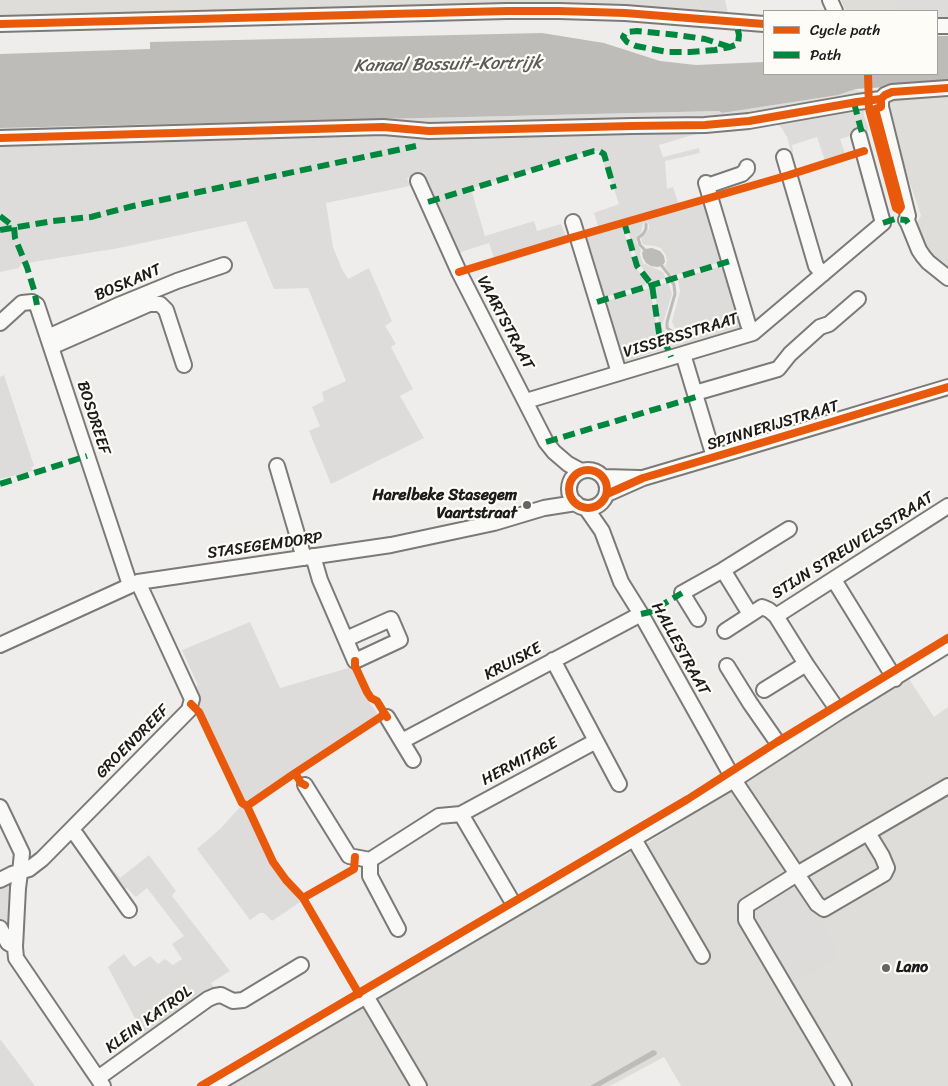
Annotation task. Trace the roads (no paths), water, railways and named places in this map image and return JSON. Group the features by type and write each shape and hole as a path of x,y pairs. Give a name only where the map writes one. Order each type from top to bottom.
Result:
{"street":[{"path":"0,24 507,11 625,13 763,24"},
{"path":"0,138 383,127 429,132 705,125 749,121 881,99 892,92 948,88"},
{"path":"881,99 881,107 908,222 923,256 948,278"},
{"name":"VISSERSSTRAAT","path":"526,401 753,333 884,223 859,136"},
{"path":"784,157 816,266 823,274"},
{"name":"VISSERSSTRAAT","path":"747,167 747,170 742,174 707,184 748,324 753,333"},
{"name":"VAARTSTRAAT","path":"418,181 459,272 546,442 562,467 574,479"},
{"name":"VISSERSSTRAAT","path":"573,222 619,373"},
{"name":"BOSKANT","path":"50,342 121,304 177,281 224,265"},
{"path":"695,393 778,368 802,343 820,328 829,324 858,299"},
{"name":"BOSDREEF","path":"0,323 22,303 32,302 37,305 134,583"},
{"path":"50,342 149,304 160,304 166,310 184,365"},
{"path":"683,354 714,458"},
{"name":"SPINNERIJSTRAAT","path":"604,499 643,478 948,388"},
{"path":"277,466 309,557 346,639"},
{"path":"587,470 593,470 604,477 608,488 604,499 597,506 581,506 572,498 569,492 574,479 587,470"},
{"name":"SPINNERIJSTRAAT","path":"604,477 643,478"},
{"name":"STASEGEMDORP","path":"544,508 574,479"},
{"name":"HALLESTRAAT","path":"602,531 604,499"},
{"name":"STASEGEMDORP","path":"0,645 134,583 400,543 494,523 544,508 581,506"},
{"name":"HALLESTRAAT","path":"581,506 602,531 621,582 641,614 734,780 817,904 824,909 884,874 888,868 868,833"},
{"name":"STIJN STREUVELSSTRAAT","path":"776,616 948,506"},
{"path":"698,620 682,593 789,529"},
{"path":"723,570 750,614"},
{"path":"834,580 895,679"},
{"name":"GROENDREEF","path":"0,880 29,869 42,858 189,710 192,704 192,699 134,583"},
{"name":"STIJN STREUVELSSTRAAT","path":"725,630 762,607 769,610 776,616 839,712"},
{"name":"KRUISKE","path":"402,741 641,614"},
{"path":"213,1086 734,780 948,645"},
{"path":"553,660 619,784"},
{"path":"764,690 806,664"},
{"path":"727,666 782,749"},
{"path":"387,717 413,760"},
{"name":"HERMITAGE","path":"370,860 439,816 461,814 596,741"},
{"path":"305,785 349,856 370,860 370,876 398,929"},
{"path":"844,1086 746,920 746,906 948,786"},
{"path":"0,807 22,853 18,888 16,958 100,1082"},
{"path":"461,814 516,908"},
{"path":"68,832 73,844 125,912"},
{"path":"634,840 702,956"},
{"path":"0,928 8,943 15,947"},
{"name":"KLEIN KATROL","path":"100,1082 208,999 221,995 233,1000 243,1000 301,965"},
{"path":"366,996 419,1086"}],"water":[{"name":"Kanaal Bossuit-Kortrijk","path":"542,33 604,43 660,61 696,65 763,62 763,75 938,75 938,36 948,36 948,83 856,89 838,95 722,113 719,111 0,128 0,54 150,49 150,42"},
{"path":"652,248 660,251 664,256 665,262 662,266 651,266 643,258 642,253 644,249"},
{"path":"653,1050 656,1051 656,1055 600,1086 590,1086"}],"waterway":[{"path":"644,249 640,245 638,238 646,229 646,224"},
{"path":"662,266 674,285 675,294 667,328 683,339"}],"place":[{"name":"Harelbeke Stasegem Vaartstraat","path":"527,505"},
{"name":"Lano","path":"886,968"}]}
